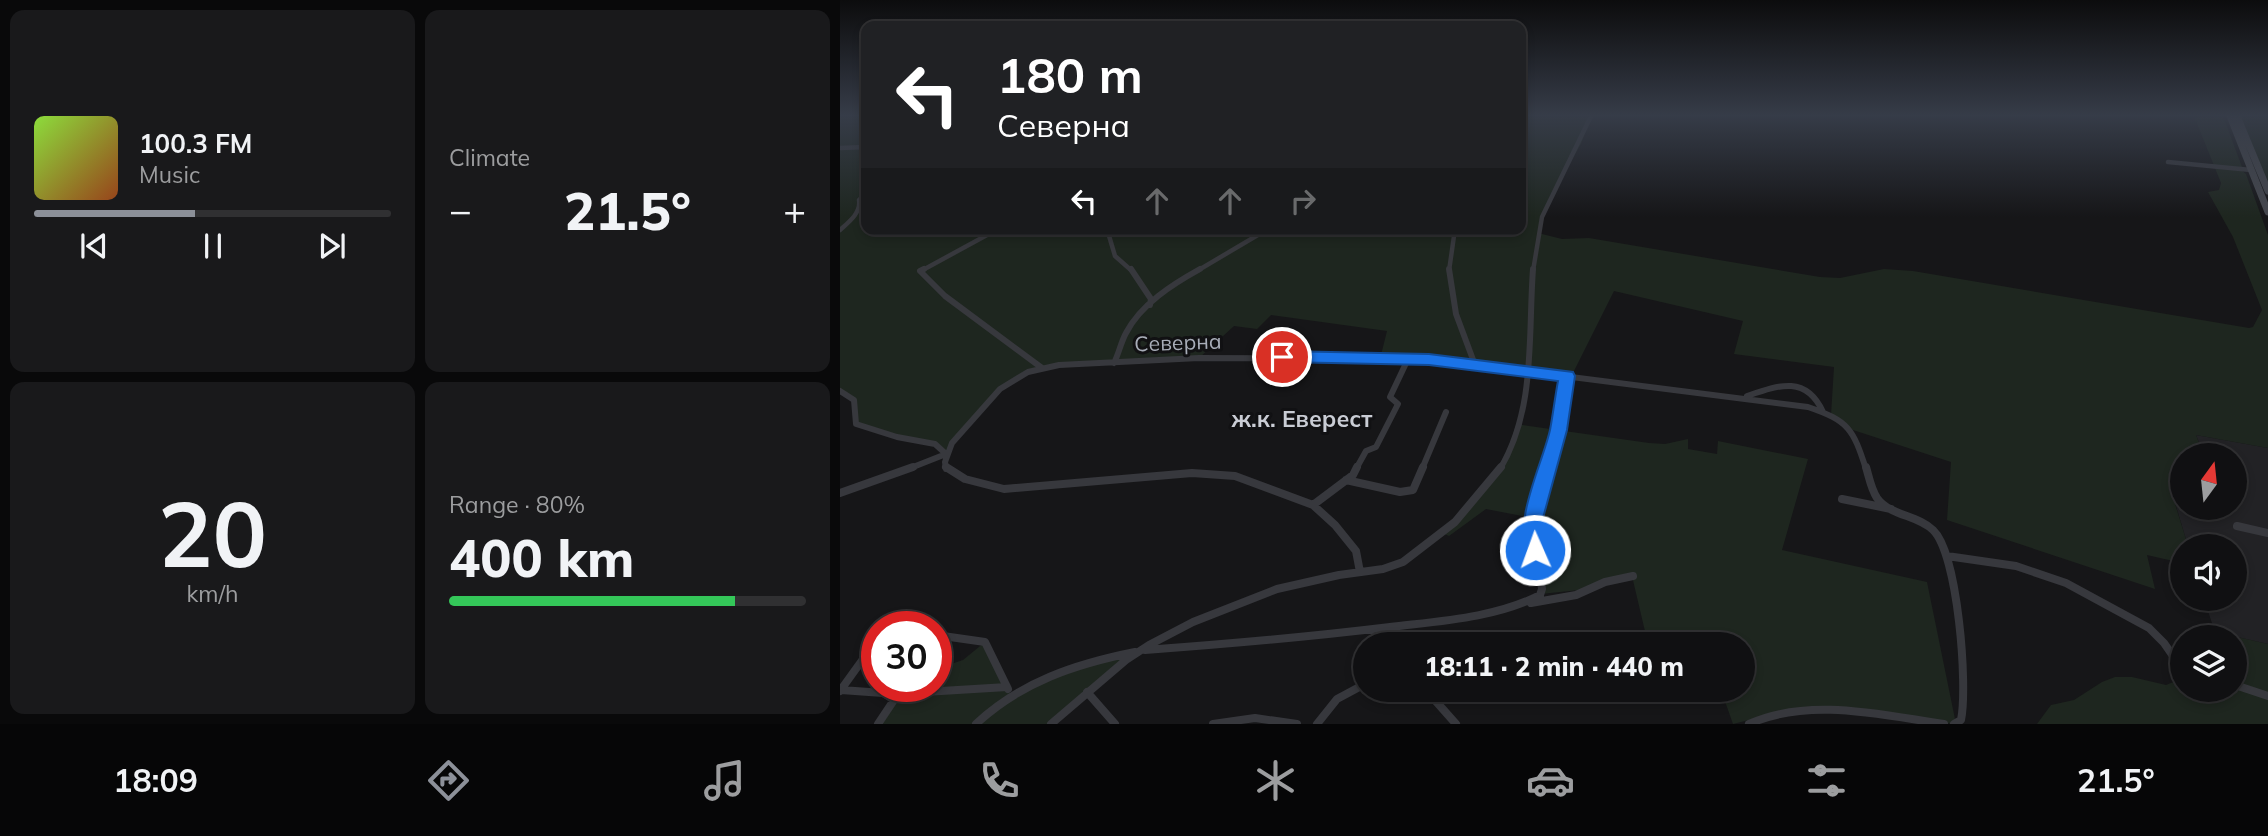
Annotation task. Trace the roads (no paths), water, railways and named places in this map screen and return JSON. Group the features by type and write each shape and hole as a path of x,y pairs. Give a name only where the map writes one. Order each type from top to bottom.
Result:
{"main road":[{"path":"2244,150 2268,212"},
{"path":"2251,150 2268,191"},
{"path":"2245,153 2253,155"}],"street":[{"path":"1051,724 1139,651 1251,598 1306,582 1374,572 1410,560 1442,533 1492,480 1507,457 1530,371 1533,272 1538,233 1550,196 1578,150"},
{"path":"2168,162 2252,170"},
{"path":"840,230 855,217 861,198"},
{"path":"987,235 920,271 945,296 1042,368"},
{"path":"1109,235 1115,256 1132,270 1138,283 1152,299 1149,307"},
{"path":"1114,363 1128,329 1149,307 1187,276 1258,235"},
{"path":"1454,235 1448,285 1453,308 1475,365"},
{"name":"Северна","path":"946,454 952,443 1000,389 1028,372 1042,368 1114,363 1282,357 1408,359 1745,397 1790,403 1824,412"},
{"path":"1312,505 1353,475 1366,451 1376,447 1398,404 1390,397 1408,359"},
{"path":"1529,603 1540,594 1543,580 1535,550 1534,518 1558,430 1567,376"},
{"path":"1745,397 1776,386 1790,385 1813,394 1824,412 1844,422 1859,439 1874,491 1880,501 1934,530 1947,556 1965,695 1961,720 1954,724"},
{"path":"840,391 854,400 856,424 897,437 935,444 946,454 946,469 965,479 1004,489 1204,474 1236,476 1312,505 1335,525 1356,551 1360,572"},
{"path":"1346,480 1401,492 1413,490 1446,412"},
{"path":"840,493 871,484 946,454"},
{"path":"1842,499 1893,510"},
{"path":"2237,526 2268,533"},
{"path":"1947,556 2016,566 2066,583 2149,628 2170,654"},
{"path":"976,724 1009,692 1061,670 1139,651 1376,629 1460,617 1576,595 1605,582 1633,576"},
{"path":"952,637 985,642 1009,692"},
{"path":"840,690 861,662"},
{"path":"1317,724 1339,696 1353,687"},
{"path":"2247,689 2268,696"},
{"path":"840,690 861,691"},
{"path":"952,693 1009,692"},
{"path":"1087,692 1115,724"},
{"path":"878,724 893,702"},
{"path":"1437,702 1456,724"},
{"path":"1749,724 1777,713 1811,710 1944,724"},
{"path":"1213,724 1228,719 1283,720 1297,724"}],"district":[{"name":"ж.к. Еверест","path":"1302,419"}]}
